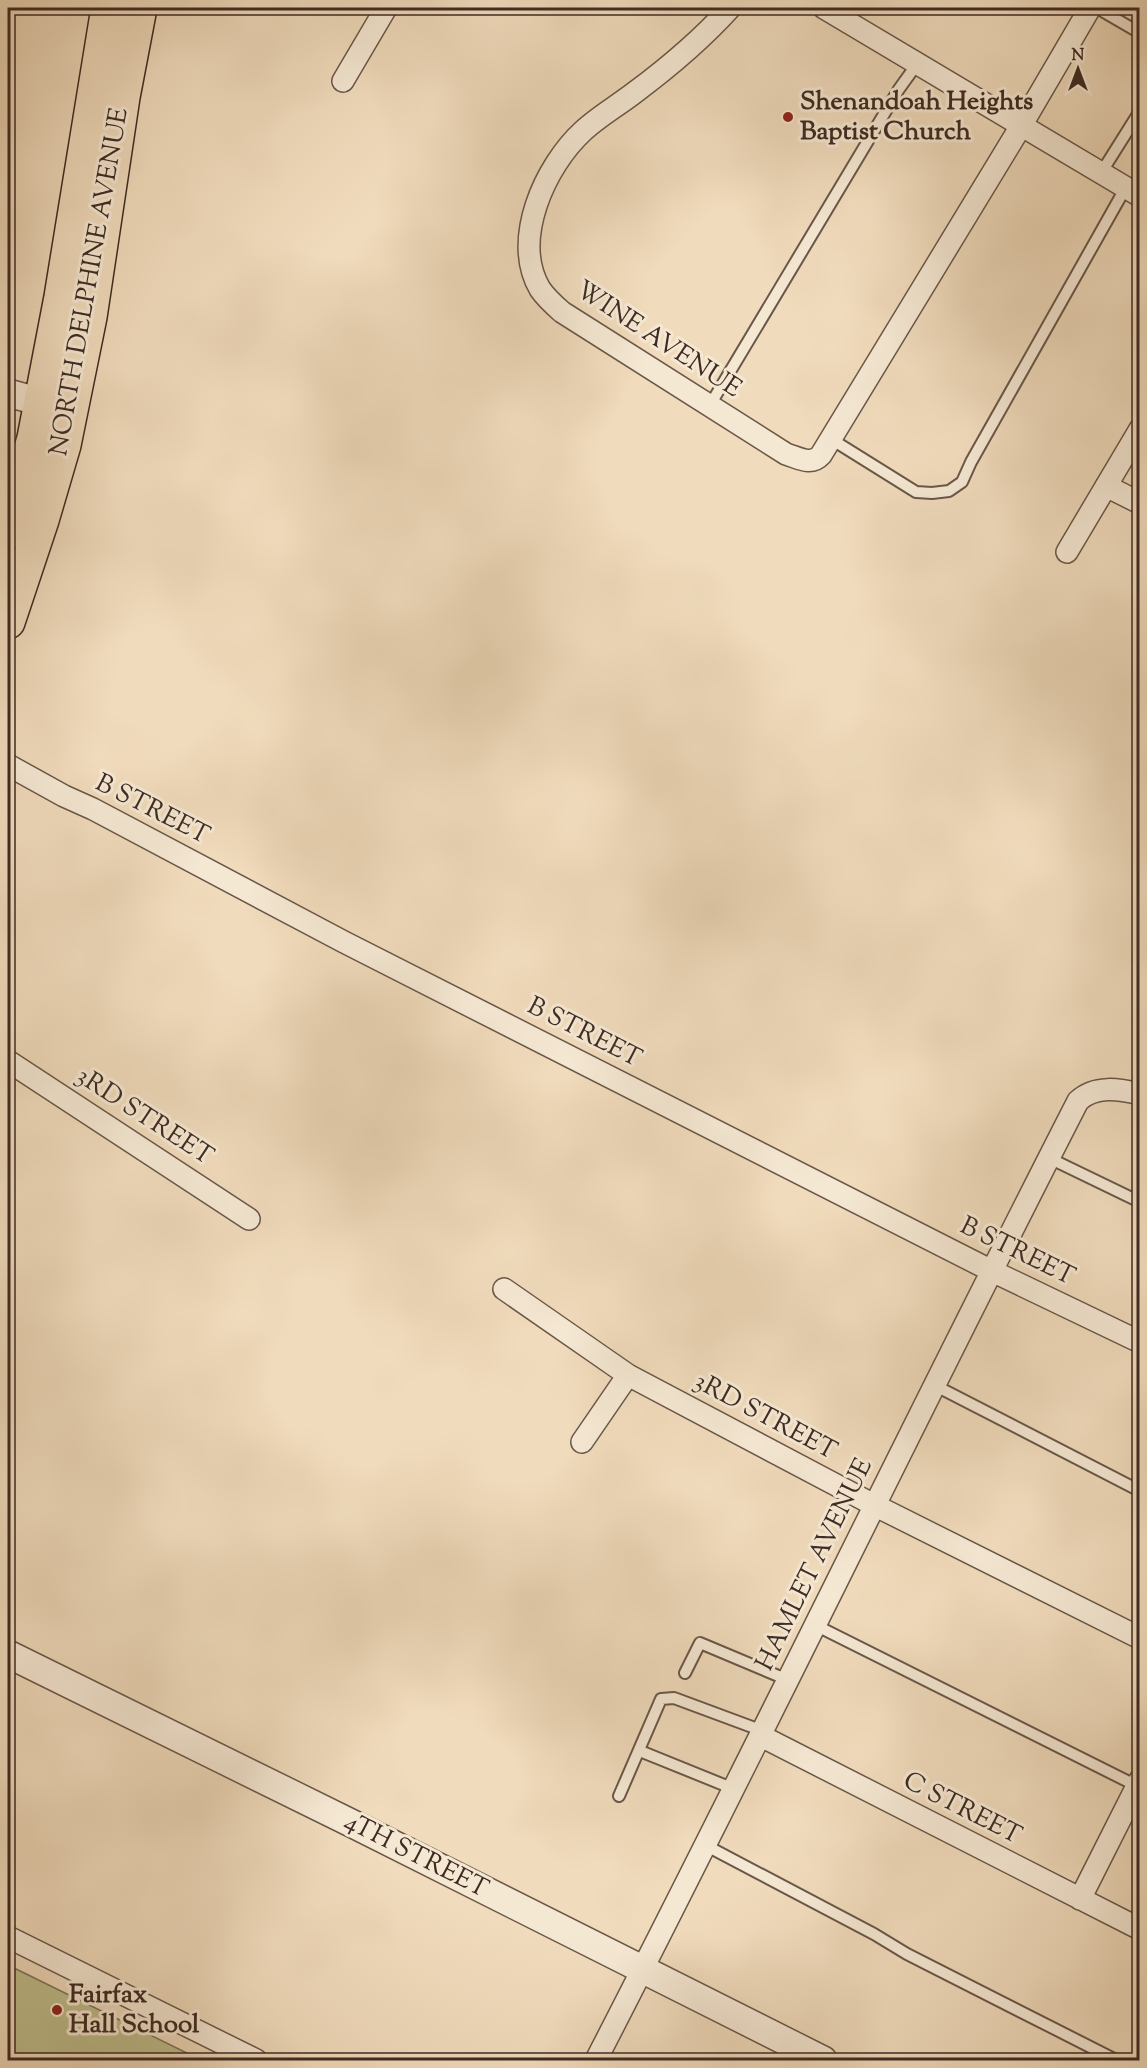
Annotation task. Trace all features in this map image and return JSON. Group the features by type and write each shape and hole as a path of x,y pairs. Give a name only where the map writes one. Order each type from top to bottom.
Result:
{"main road":[{"name":"NORTH DELPHINE AVENUE","path":"8,622 64,445 56,406 61,297 108,8"},
{"name":"NORTH DELPHINE AVENUE","path":"8,531 34,438 56,406 90,317 123,97 140,8"}],"street":[{"path":"343,81 386,8"},
{"name":"WINE AVENUE","path":"730,8 707,33 676,60 584,130 565,150 549,176 537,203 531,230 531,259 539,287 549,301 562,312 786,454 810,462 821,456 831,439"},
{"path":"824,8 1133,192"},
{"path":"831,439 1090,8"},
{"path":"8,393 56,406"},
{"path":"1067,552 1140,429"},
{"path":"1106,486 1140,503"},
{"name":"B STREET","path":"8,765 344,942 992,1271 1140,1342"},
{"name":"3RD STREET","path":"8,1061 249,1219"},
{"name":"HAMLET AVENUE","path":"596,2061 1078,1101 1084,1095 1111,1089 1140,1094"},
{"name":"3RD STREET","path":"504,1289 628,1375 874,1505 1140,1638"},
{"path":"582,1442 628,1375"},
{"name":"4TH STREET","path":"8,1654 351,1823 823,2061"},
{"name":"C STREET","path":"762,1734 1140,1929"},
{"path":"1080,1899 1139,1784"},
{"path":"8,1937 256,2061"}],"lane":[{"path":"1097,8 1140,33"},
{"path":"710,405 917,64"},
{"path":"1101,173 1140,111"},
{"path":"831,439 916,492 949,491 962,482 971,462 1133,192"},
{"path":"1048,1158 1140,1202"},
{"path":"934,1385 1140,1491"},
{"path":"815,1625 1139,1784"},
{"path":"685,1673 700,1643 788,1680"},
{"path":"619,1796 661,1699 674,1698 762,1734"},
{"path":"640,1751 734,1789"},
{"path":"705,1845 874,1934 907,1954 1116,2061"}],"shaded area":[{"name":"Fairfax Hall School","path":"8,1965 201,2060 8,2060"}],"place":[{"name":"Shenandoah Heights Baptist Church","path":"788,117"},
{"name":"Fairfax Hall School","path":"57,2010"}]}
